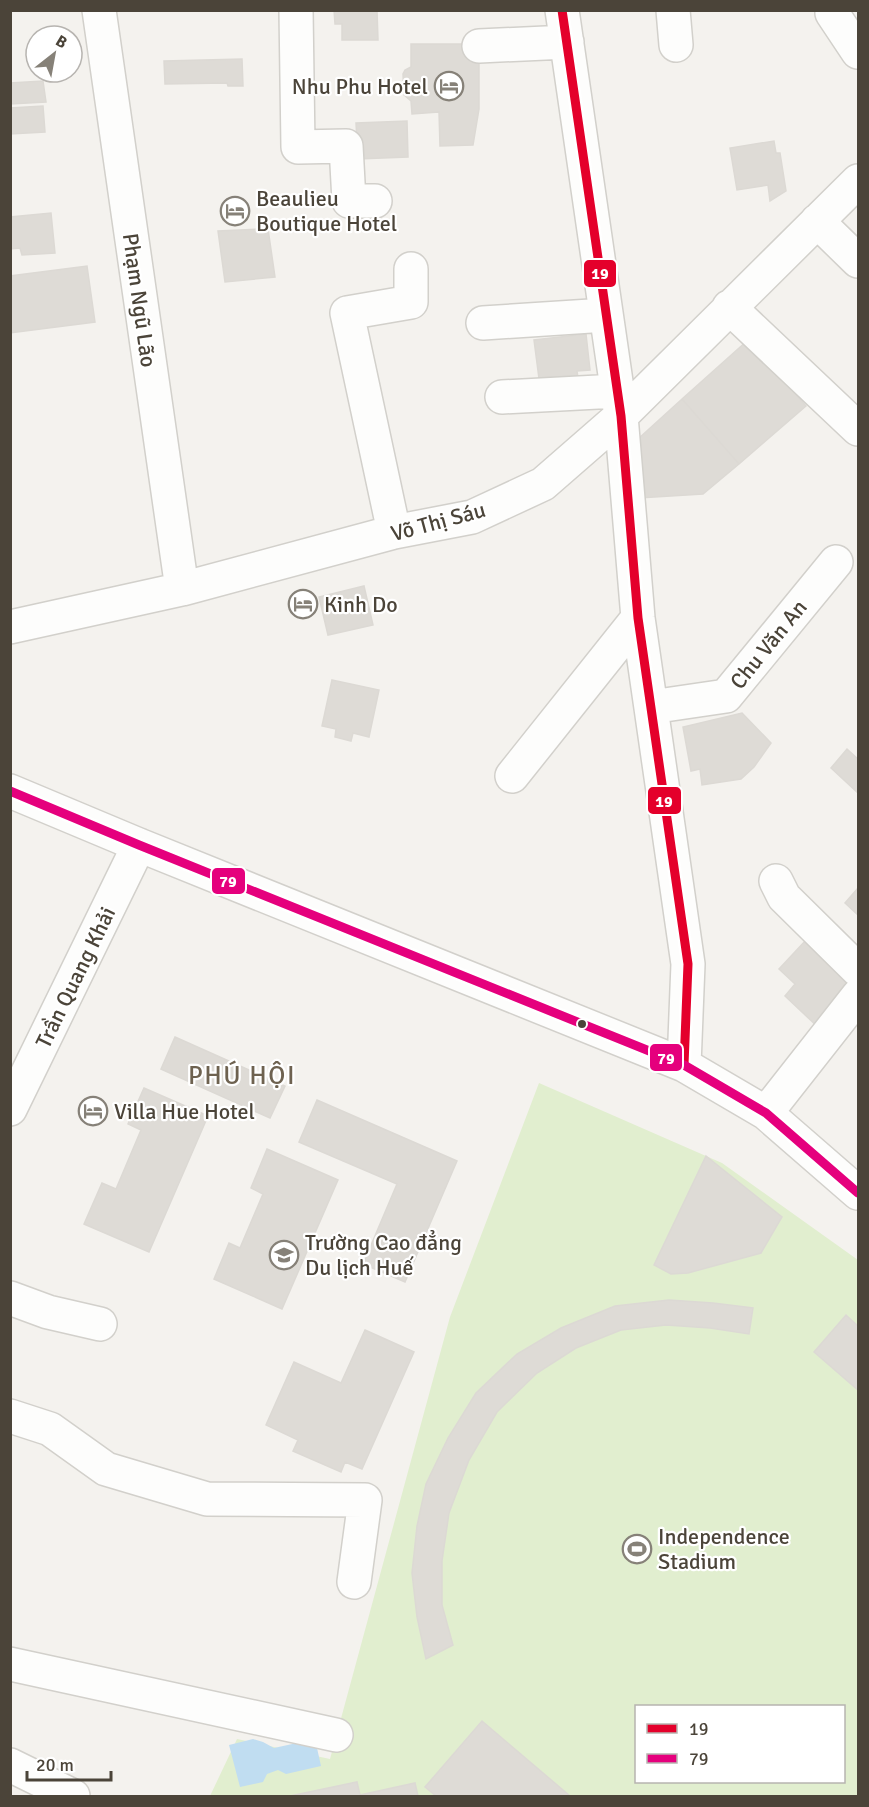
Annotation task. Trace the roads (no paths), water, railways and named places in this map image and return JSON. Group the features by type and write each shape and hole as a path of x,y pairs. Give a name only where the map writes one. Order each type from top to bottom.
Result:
{"street":[{"name":"Phạm Ngũ Lão","path":"99,10 182,589"},
{"path":"296,10 298,147 346,146 349,201 375,201"},
{"path":"673,10 676,45"},
{"path":"832,13 858,52"},
{"path":"479,46 564,26 619,404 638,618 688,964 684,1065"},
{"name":"Võ Thị Sáu","path":"10,627 182,589 394,532 472,517 543,484 619,404 729,307 858,181"},
{"path":"818,220 858,261"},
{"path":"394,532 347,313 411,302 411,269"},
{"path":"729,307 858,429"},
{"path":"483,323 606,315"},
{"path":"502,397 619,404"},
{"name":"Chu Văn An","path":"651,707 726,696 836,562"},
{"path":"512,776 638,618"},
{"path":"10,791 139,846 684,1065 766,1113 858,1193"},
{"name":"Trần Quang Khải","path":"10,1109 139,846"},
{"path":"776,881 784,897 858,970"},
{"path":"766,1113 858,996"},
{"path":"10,1298 48,1312 100,1324"},
{"path":"10,1416 50,1429 106,1469 207,1499 365,1500 354,1582"},
{"path":"10,1664 336,1735"},
{"path":"10,1765 73,1797"}],"water":[{"path":"253,1739 274,1748 315,1739 321,1766 286,1774 278,1770 267,1774 263,1782 240,1787 229,1745"}],"place":[{"name":"Nhu Phu Hotel","path":"449,86"},
{"name":"Beaulieu Boutique Hotel","path":"235,211"},
{"name":"Kinh Do","path":"303,604"},
{"name":"Villa Hue Hotel","path":"93,1111"},
{"name":"Trường Cao đẳng Du lịch Huế","path":"284,1255"},
{"name":"Independence Stadium","path":"637,1549"}],"district":[{"name":"PHÚ HỘI","path":"242,1075"}]}
